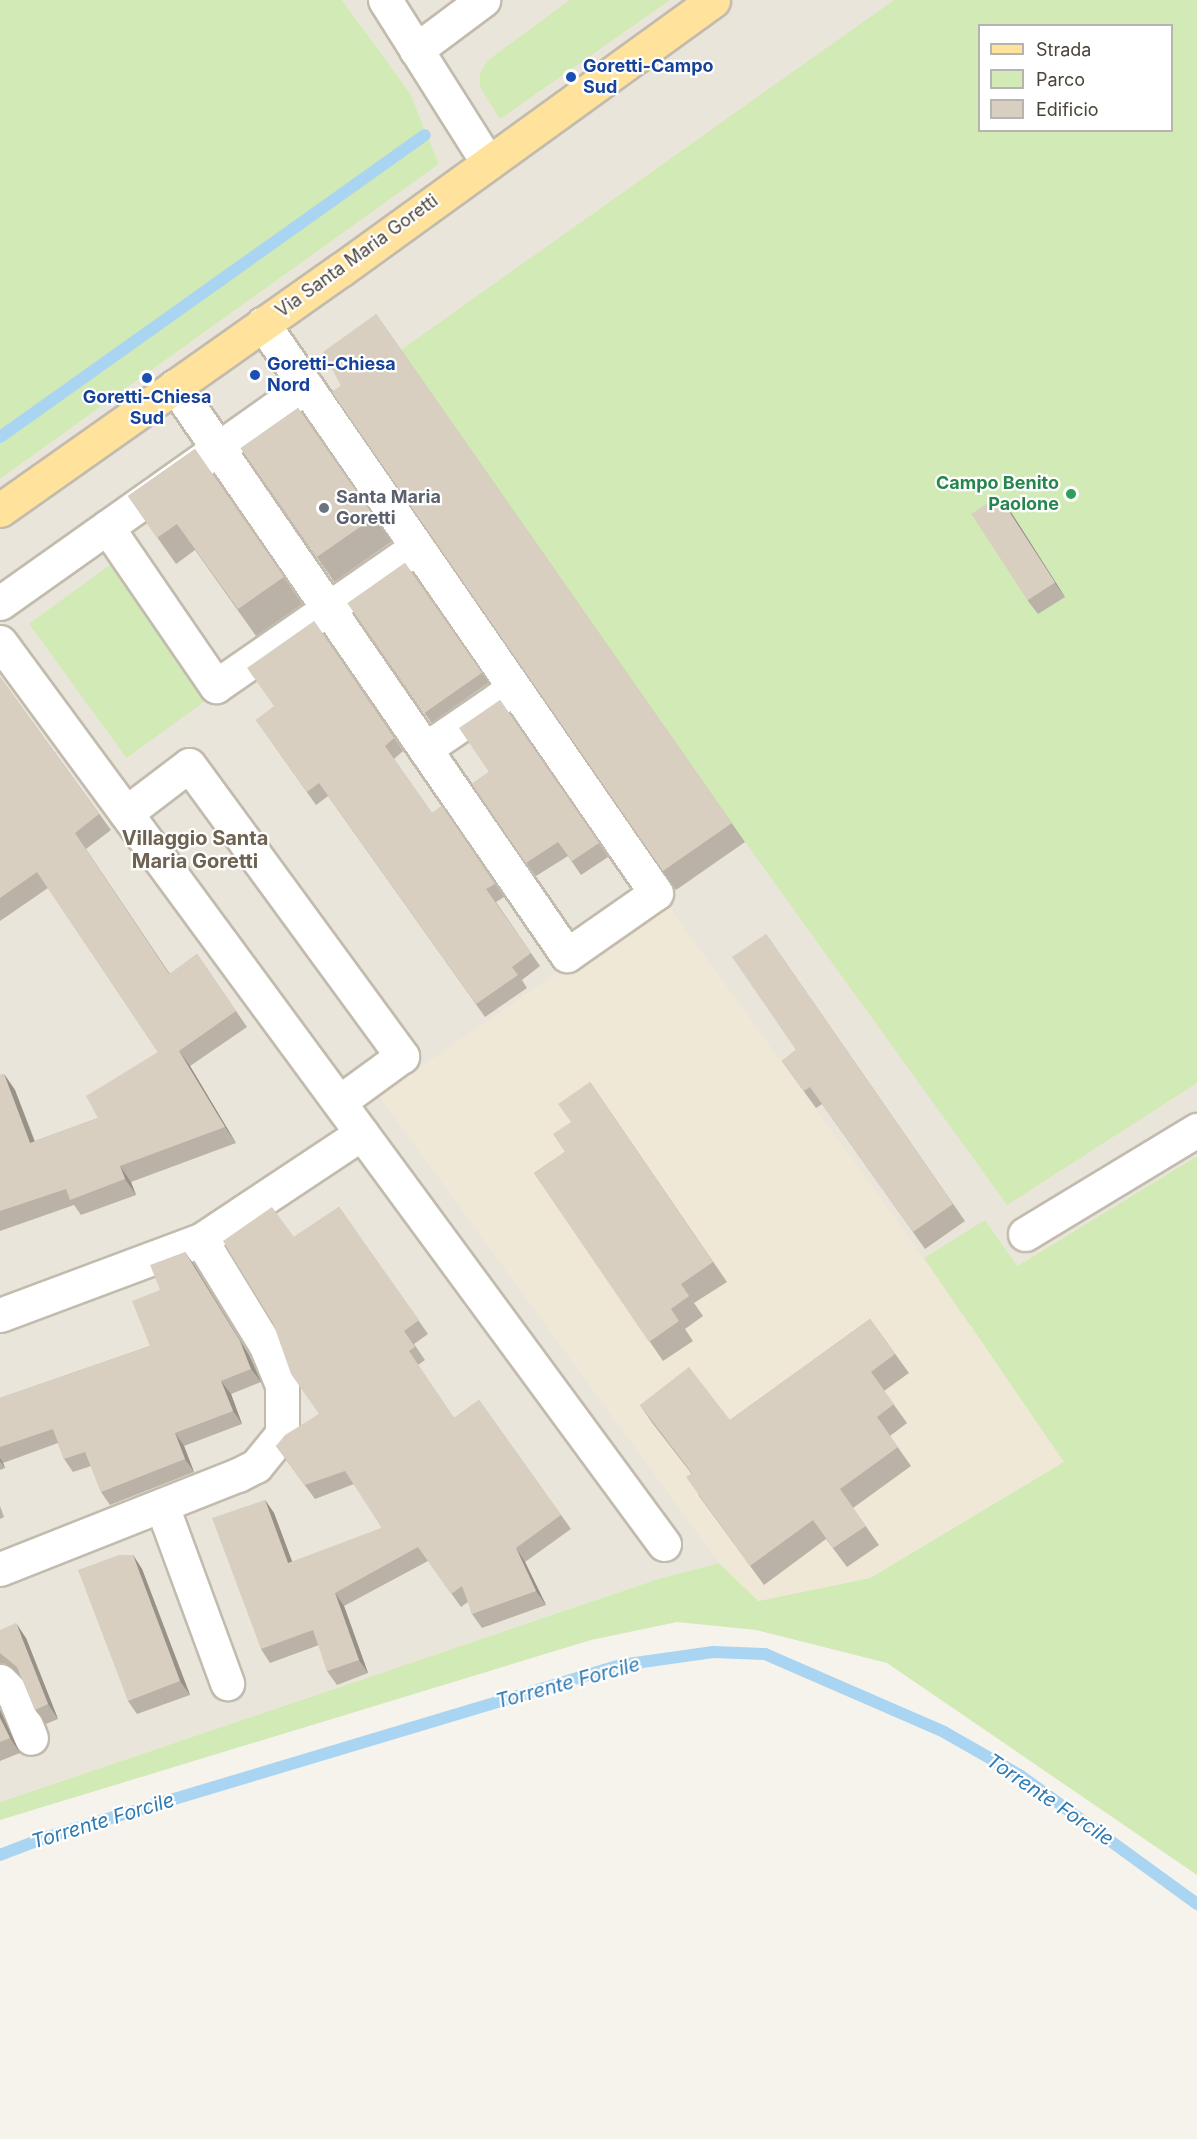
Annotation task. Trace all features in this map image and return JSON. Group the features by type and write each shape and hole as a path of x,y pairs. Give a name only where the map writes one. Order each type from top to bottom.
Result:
{"main road":[{"name":"Via Santa Maria Goretti","path":"0,510 713,0"}],"street":[{"path":"385,0 488,163"},
{"path":"416,50 483,0"},
{"path":"175,386 567,955 656,893 262,324"},
{"path":"0,603 306,386"},
{"path":"107,527 216,686 417,547"},
{"path":"0,642 664,1544"},
{"path":"425,749 514,688"},
{"path":"126,813 189,765 402,1056 339,1102"},
{"path":"1025,1234 1197,1130"},
{"path":"0,1315 201,1240 362,1133"},
{"path":"0,1569 162,1506 256,1466 282,1434 282,1385 270,1356 201,1240"},
{"path":"162,1506 227,1683"},
{"path":"0,1681 14,1695 31,1738"}],"shaded area":[{"path":"342,0 1197,0 1197,1156 1017,1266 758,1601 719,1563 658,1579 0,1802 0,479 439,164 410,93"},
{"path":"663,899 900,1225 1065,1462 870,1578 758,1601 719,1563 379,1096"}],"green space":[{"path":"0,0 342,0 410,93 439,164 0,479"},
{"path":"570,0 670,0 500,119 480,87 480,74 487,61"},
{"path":"894,0 1197,0 1197,1083 1007,1205 745,842 401,350"},
{"path":"110,565 208,699 127,758 29,624"},
{"path":"1197,1156 1197,1875 887,1663 756,1630 677,1622 591,1640 0,1820 0,1802 658,1579 719,1563 758,1601 870,1578 1064,1462 924,1258 985,1220 1017,1266"}],"building":[{"path":"376,314 732,823 663,871 332,392 341,386 323,352"},
{"path":"298,408 374,517 317,557 241,448"},
{"path":"195,449 284,577 238,609 177,524 157,538 128,496"},
{"path":"999,496 1055,582 1027,600 971,514"},
{"path":"405,563 482,673 425,713 348,603"},
{"path":"314,621 394,738 385,746 432,813 442,806 495,884 486,889 531,953 512,967 518,975 476,1004 319,783 307,792 256,720 274,706 247,668"},
{"path":"0,677 99,814 75,833 169,974 197,954 236,1011 179,1051 225,1127 120,1166 125,1179 70,1200 66,1189 0,1211 0,1075 4,1074 30,1143 98,1118 86,1096 158,1052 37,872 0,898"},
{"path":"500,700 599,843 572,861 558,842 526,863 472,784 489,772 459,728"},
{"path":"766,934 953,1204 913,1232 810,1087 804,1091 782,1061 796,1050 732,957"},
{"path":"590,1082 713,1262 681,1284 689,1296 671,1309 679,1321 649,1342 534,1173 565,1152 553,1134 571,1122 558,1104"},
{"path":"272,1207 294,1237 339,1207 419,1320 404,1331 415,1347 409,1351 454,1418 479,1400 561,1515 516,1548 536,1591 472,1614 462,1586 451,1594 418,1547 335,1593 359,1660 327,1671 313,1630 261,1649 212,1518 265,1500 288,1563 382,1528 345,1471 305,1485 276,1446 285,1435 319,1414 291,1374 273,1323 223,1241"},
{"path":"185,1252 240,1341 251,1369 221,1381 233,1411 175,1433 185,1459 101,1492 85,1452 64,1459 53,1429 0,1447 0,1398 150,1346 132,1301 160,1290 150,1265"},
{"path":"870,1319 895,1354 871,1372 894,1404 877,1417 898,1447 840,1489 866,1526 833,1548 813,1520 750,1566 686,1477 692,1473 640,1405 689,1367 730,1420"},
{"path":"119,1555 133,1555 180,1681 128,1701 78,1570"},
{"path":"16,1623 48,1704 35,1710 17,1667 0,1653 0,1630"},
{"path":"0,1718 10,1738 0,1742"}],"waterway":[{"path":"0,437 425,135"},
{"name":"Torrente Forcile","path":"0,1855 44,1838 621,1665 713,1652 765,1654 944,1732 1021,1776 1197,1904"}],"place":[{"name":"Goretti-Campo Sud","path":"571,77"},
{"name":"Goretti-Chiesa Nord","path":"255,375"},
{"name":"Goretti-Chiesa Sud","path":"147,378"},
{"name":"Campo Benito Paolone","path":"1071,494"},
{"name":"Santa Maria Goretti","path":"324,508"}],"district":[{"name":"Villaggio Santa Maria Goretti","path":"195,850"}]}
